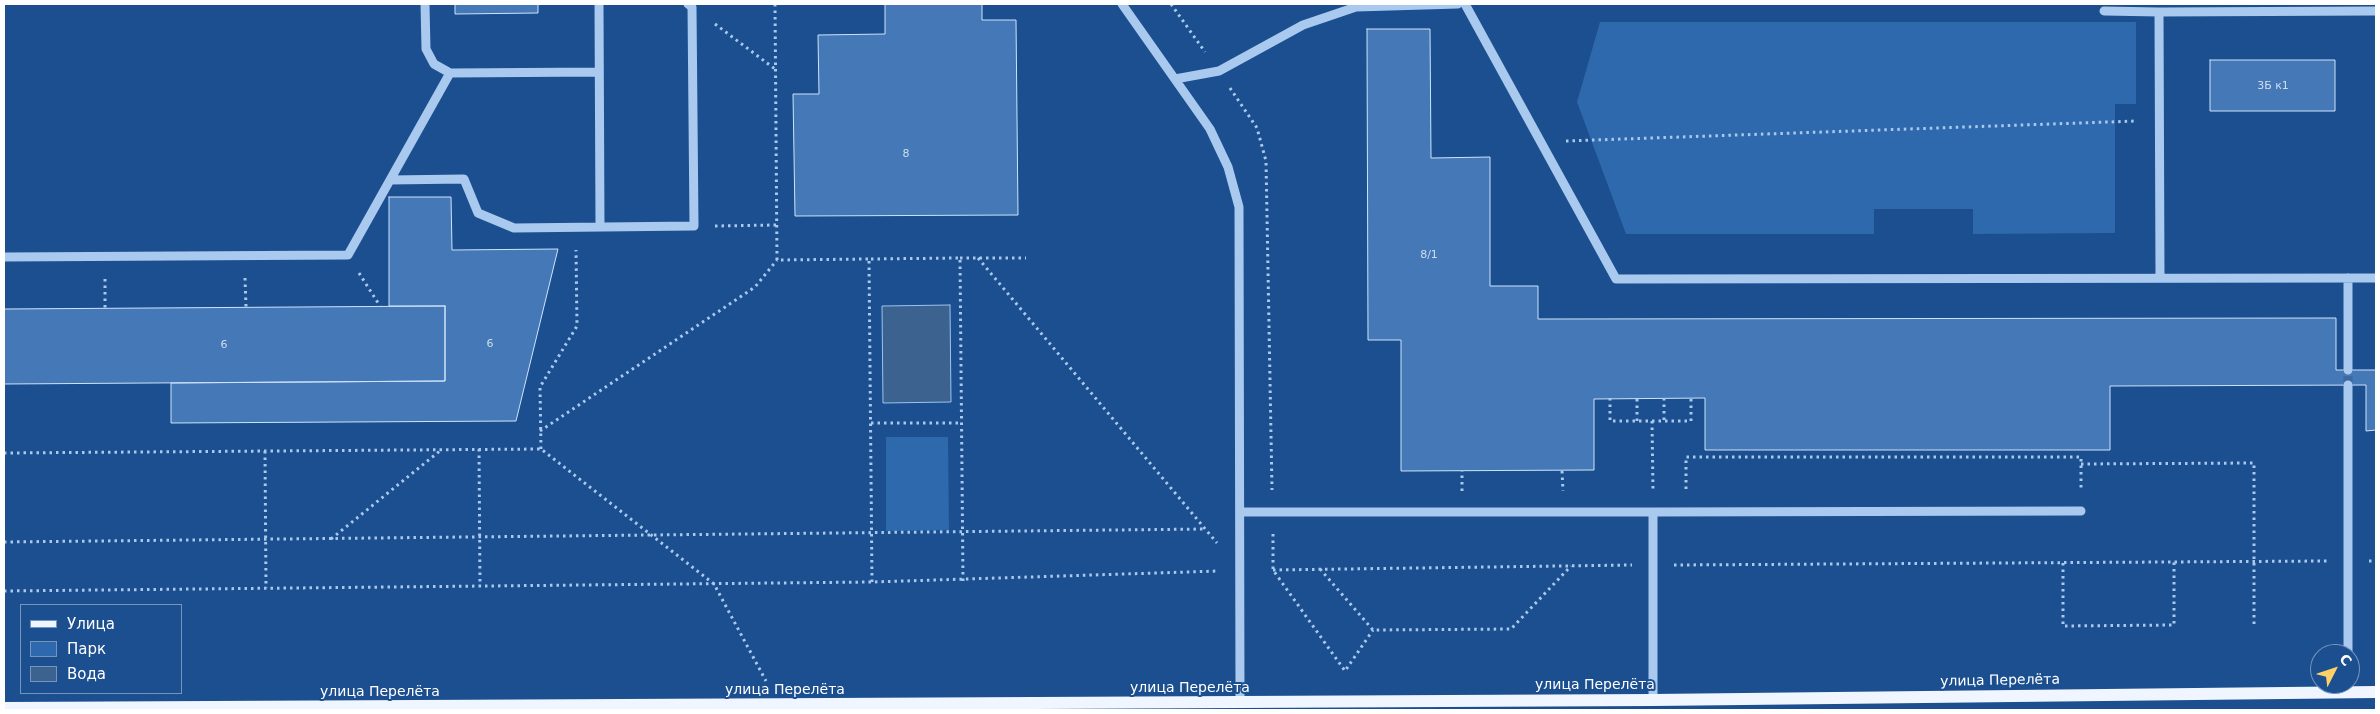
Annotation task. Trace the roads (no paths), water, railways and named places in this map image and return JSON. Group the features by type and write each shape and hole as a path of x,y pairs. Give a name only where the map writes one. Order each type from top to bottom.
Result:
{"main road":[{"name":"улица Перелёта","path":"4,708 778,708 1240,702 1551,705 1653,700 2310,689"},
{"name":"улица Перелёта","path":"2360,690 2376,692"}],"street":[{"path":"425,4 426,49 434,64 450,73 599,72"},
{"path":"598,4 600,226"},
{"path":"1122,4 1210,129 1228,167 1239,207 1240,702"},
{"path":"1175,79 1219,71 1303,25 1356,5 1458,4"},
{"path":"1464,4 1616,279 2376,278"},
{"path":"390,180 464,179 478,212 514,228 694,226 690,5"},
{"path":"2104,11 2159,12 2187,8 2376,11"},
{"path":"2159,12 2160,278"},
{"path":"4,257 348,255 450,73"},
{"path":"2348,278 2348,370"},
{"path":"2348,385 2348,644"},
{"path":"1240,512 2081,511"},
{"path":"1653,512 1653,700"}],"water":[{"path":"950,305 951,402 883,403 882,306"}],"tunnel":[{"path":"2348,370 2348,385"}]}
